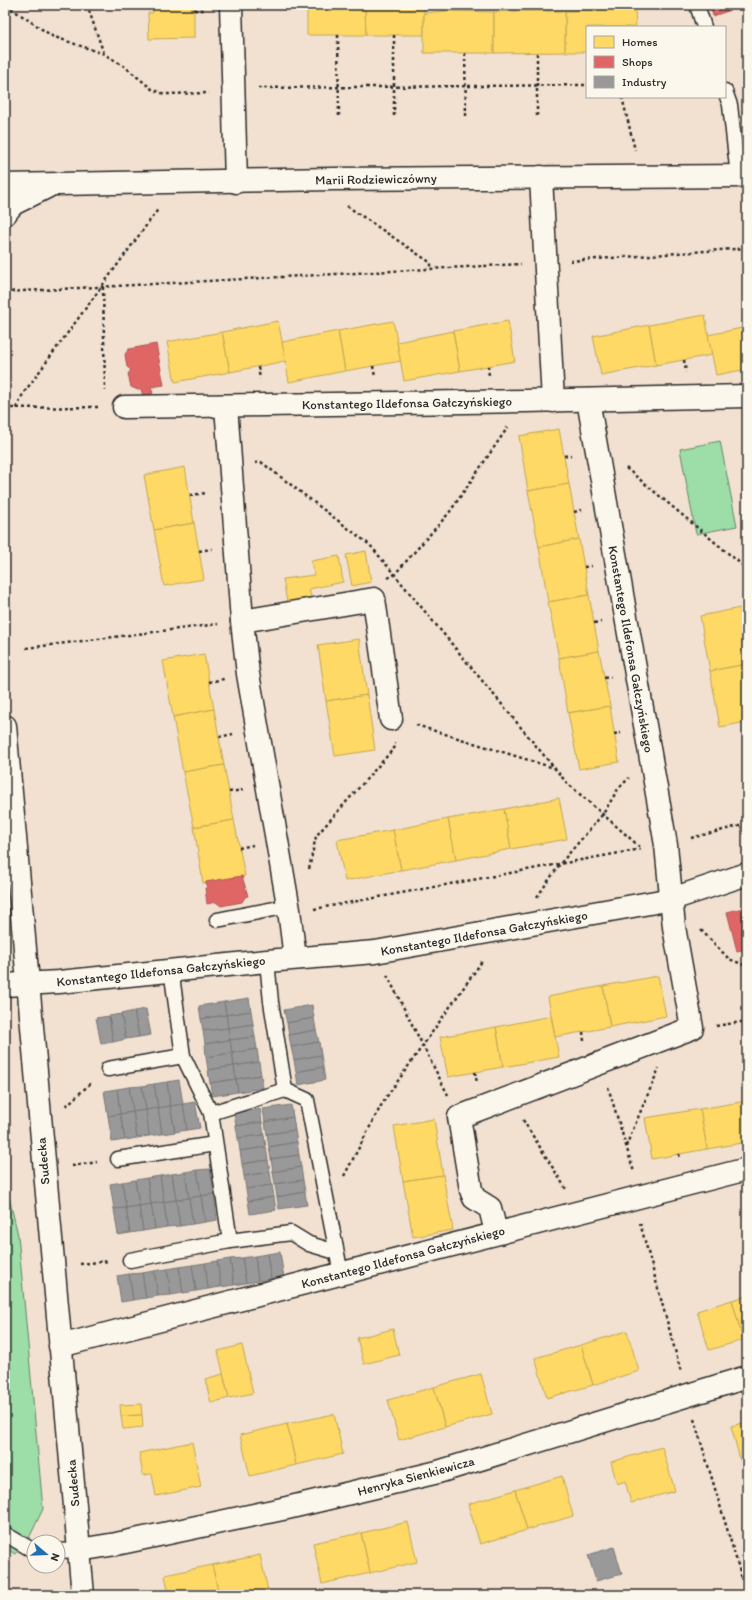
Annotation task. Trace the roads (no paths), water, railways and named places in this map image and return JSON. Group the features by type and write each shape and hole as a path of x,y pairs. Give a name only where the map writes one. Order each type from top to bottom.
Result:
{"street":[{"path":"231,5 232,88 236,182"},
{"name":"Marii Rodziewiczówny","path":"5,185 236,182 333,179 742,176"},
{"path":"541,177 553,401"},
{"path":"5,214 13,204 52,185"},
{"name":"Konstantego Ildefonsa Gałczyńskiego","path":"115,407 525,402 747,396"},
{"name":"Konstantego Ildefonsa Gałczyńskiego","path":"588,400 666,844 672,898"},
{"path":"226,406 229,466 242,620 257,730 290,910 295,958"},
{"path":"242,620 374,599 391,719"},
{"name":"Sudecka","path":"5,726 83,1595"},
{"name":"Konstantego Ildefonsa Gałczyńskiego","path":"5,985 267,960 375,952 489,933 672,898 747,874"},
{"path":"496,1232 490,1208 474,1198 471,1190 459,1117 683,1031 672,898"},
{"name":"Konstantego Ildefonsa Gałczyńskiego","path":"60,1346 341,1274 496,1232 633,1199 747,1169"},
{"name":"Henryka Sienkiewicza","path":"79,1550 116,1544 287,1508 438,1472 747,1377"}],"lane":[{"path":"697,5 704,26"},
{"path":"726,94 730,105 742,176"},
{"path":"217,920 279,908 290,910"},
{"path":"267,960 271,1002 285,1090"},
{"path":"171,969 183,1056 211,1113 230,1241"},
{"path":"108,1069 183,1056"},
{"path":"211,1113 285,1090 307,1100 341,1274"},
{"path":"118,1159 215,1144"},
{"path":"130,1260 230,1241 291,1233 309,1244 336,1252"},
{"path":"5,1534 26,1546"},
{"path":"66,1551 79,1550"}]}
